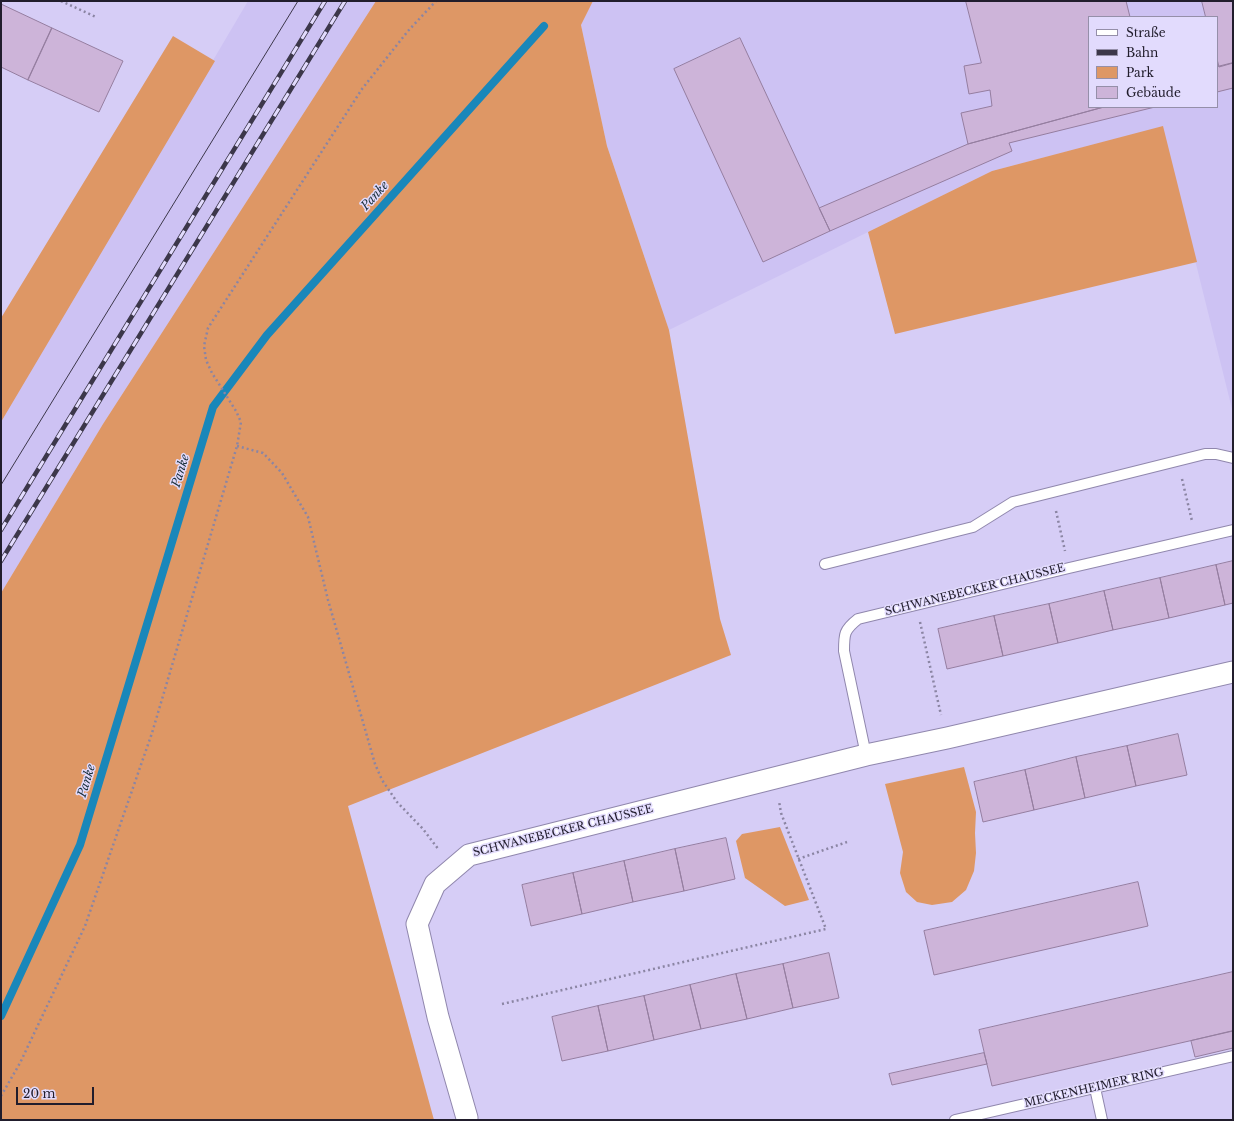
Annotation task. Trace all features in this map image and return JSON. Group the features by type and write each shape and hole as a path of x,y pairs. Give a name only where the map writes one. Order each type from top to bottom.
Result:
{"street":[{"name":"SCHWANEBECKER CHAUSSEE","path":"467,1118 438,1017 417,924 435,884 453,867 469,855 866,755 947,738 1233,672"}],"lane":[{"path":"825,564 973,527 1013,502 1205,454 1216,454 1233,458"},
{"name":"SCHWANEBECKER CHAUSSEE","path":"866,755 844,651 844,636 848,628 858,619 916,604 1233,530"},
{"name":"MECKENHEIMER RING","path":"955,1120 1233,1056"},
{"path":"1095,1088 1102,1120"}],"path":[{"path":"61,1 96,17"},
{"path":"1,1096 20,1063 85,926 152,733 237,446 241,422 206,360 204,346 208,328 362,89 408,31 436,1"},
{"path":"237,446 263,453 282,474 308,517 328,600 375,764 382,780 397,802 423,829 453,867"},
{"path":"1178,461 1196,538"},
{"path":"1052,493 1069,568"},
{"path":"916,604 947,738"},
{"path":"502,1004 826,929 781,813 774,778"},
{"path":"798,859 847,842"}],"shaded area":[{"path":"248,1 376,1 103,424 1,593 1,420"},
{"path":"593,1 1233,1 1233,413 1162,127 992,171 669,330 607,146 581,25"}],"green space":[{"path":"376,1 593,1 581,25 607,146 669,330 720,619 731,655 348,806 434,1120 1,1120 1,593 103,424"},
{"path":"173,36 215,61 1,422 1,318"},
{"path":"1163,126 1197,262 895,334 868,232 992,171"},
{"path":"964,767 976,812 976,853 974,871 966,890 952,902 932,905 917,902 906,892 900,873 903,852 885,784"},
{"path":"780,827 809,900 785,906 745,878 736,841 742,834"}],"building":[{"path":"966,1 1126,1 1130,16 1088,16 1088,108 1100,108 968,144 961,113 992,106 990,90 969,94 964,66 981,63"},
{"path":"1202,1 1233,1 1233,63 1219,67 1218,16 1206,16"},
{"path":"1,4 52,28 28,80 1,67"},
{"path":"52,28 123,61 99,112 28,80"},
{"path":"740,38 830,231 763,262 674,69"},
{"path":"1233,63 1233,88 1218,92 1218,67"},
{"path":"1100,108 1151,108 1009,143 1012,151 830,231 819,208 968,144"},
{"path":"1233,561 1233,603 1225,605 1216,565"},
{"path":"1216,565 1225,605 1169,618 1160,578"},
{"path":"1160,578 1169,618 1113,630 1104,591"},
{"path":"1104,591 1113,630 1058,643 1049,604"},
{"path":"1049,604 1058,643 1003,656 994,616"},
{"path":"994,616 1003,656 947,669 938,629"},
{"path":"1178,734 1187,775 1136,786 1127,746"},
{"path":"1127,746 1136,786 1085,798 1076,757"},
{"path":"1076,757 1085,798 1034,810 1025,770"},
{"path":"1025,770 1034,810 983,822 974,782"},
{"path":"726,838 735,879 684,891 675,849"},
{"path":"675,849 684,891 633,902 624,861"},
{"path":"624,861 633,902 582,914 573,873"},
{"path":"573,873 582,914 531,926 522,885"},
{"path":"1138,882 1148,926 934,975 924,931"},
{"path":"829,953 839,998 793,1008 783,964"},
{"path":"783,964 793,1008 747,1019 736,974"},
{"path":"1233,972 1233,1031 992,1086 979,1030"},
{"path":"736,974 747,1019 701,1029 690,985"},
{"path":"690,985 701,1029 654,1040 644,996"},
{"path":"644,996 654,1040 608,1051 598,1006"},
{"path":"598,1006 608,1051 562,1061 552,1017"},
{"path":"1233,1031 1233,1048 1195,1057 1191,1041"},
{"path":"984,1053 987,1064 892,1085 889,1074"}],"waterway":[{"name":"Panke","path":"1,1016 80,845 213,407 267,335 544,26"}],"tram line":[{"path":"1,485 298,1"}],"railway":[{"path":"1,530 325,1"},
{"path":"1,561 345,1"}]}
